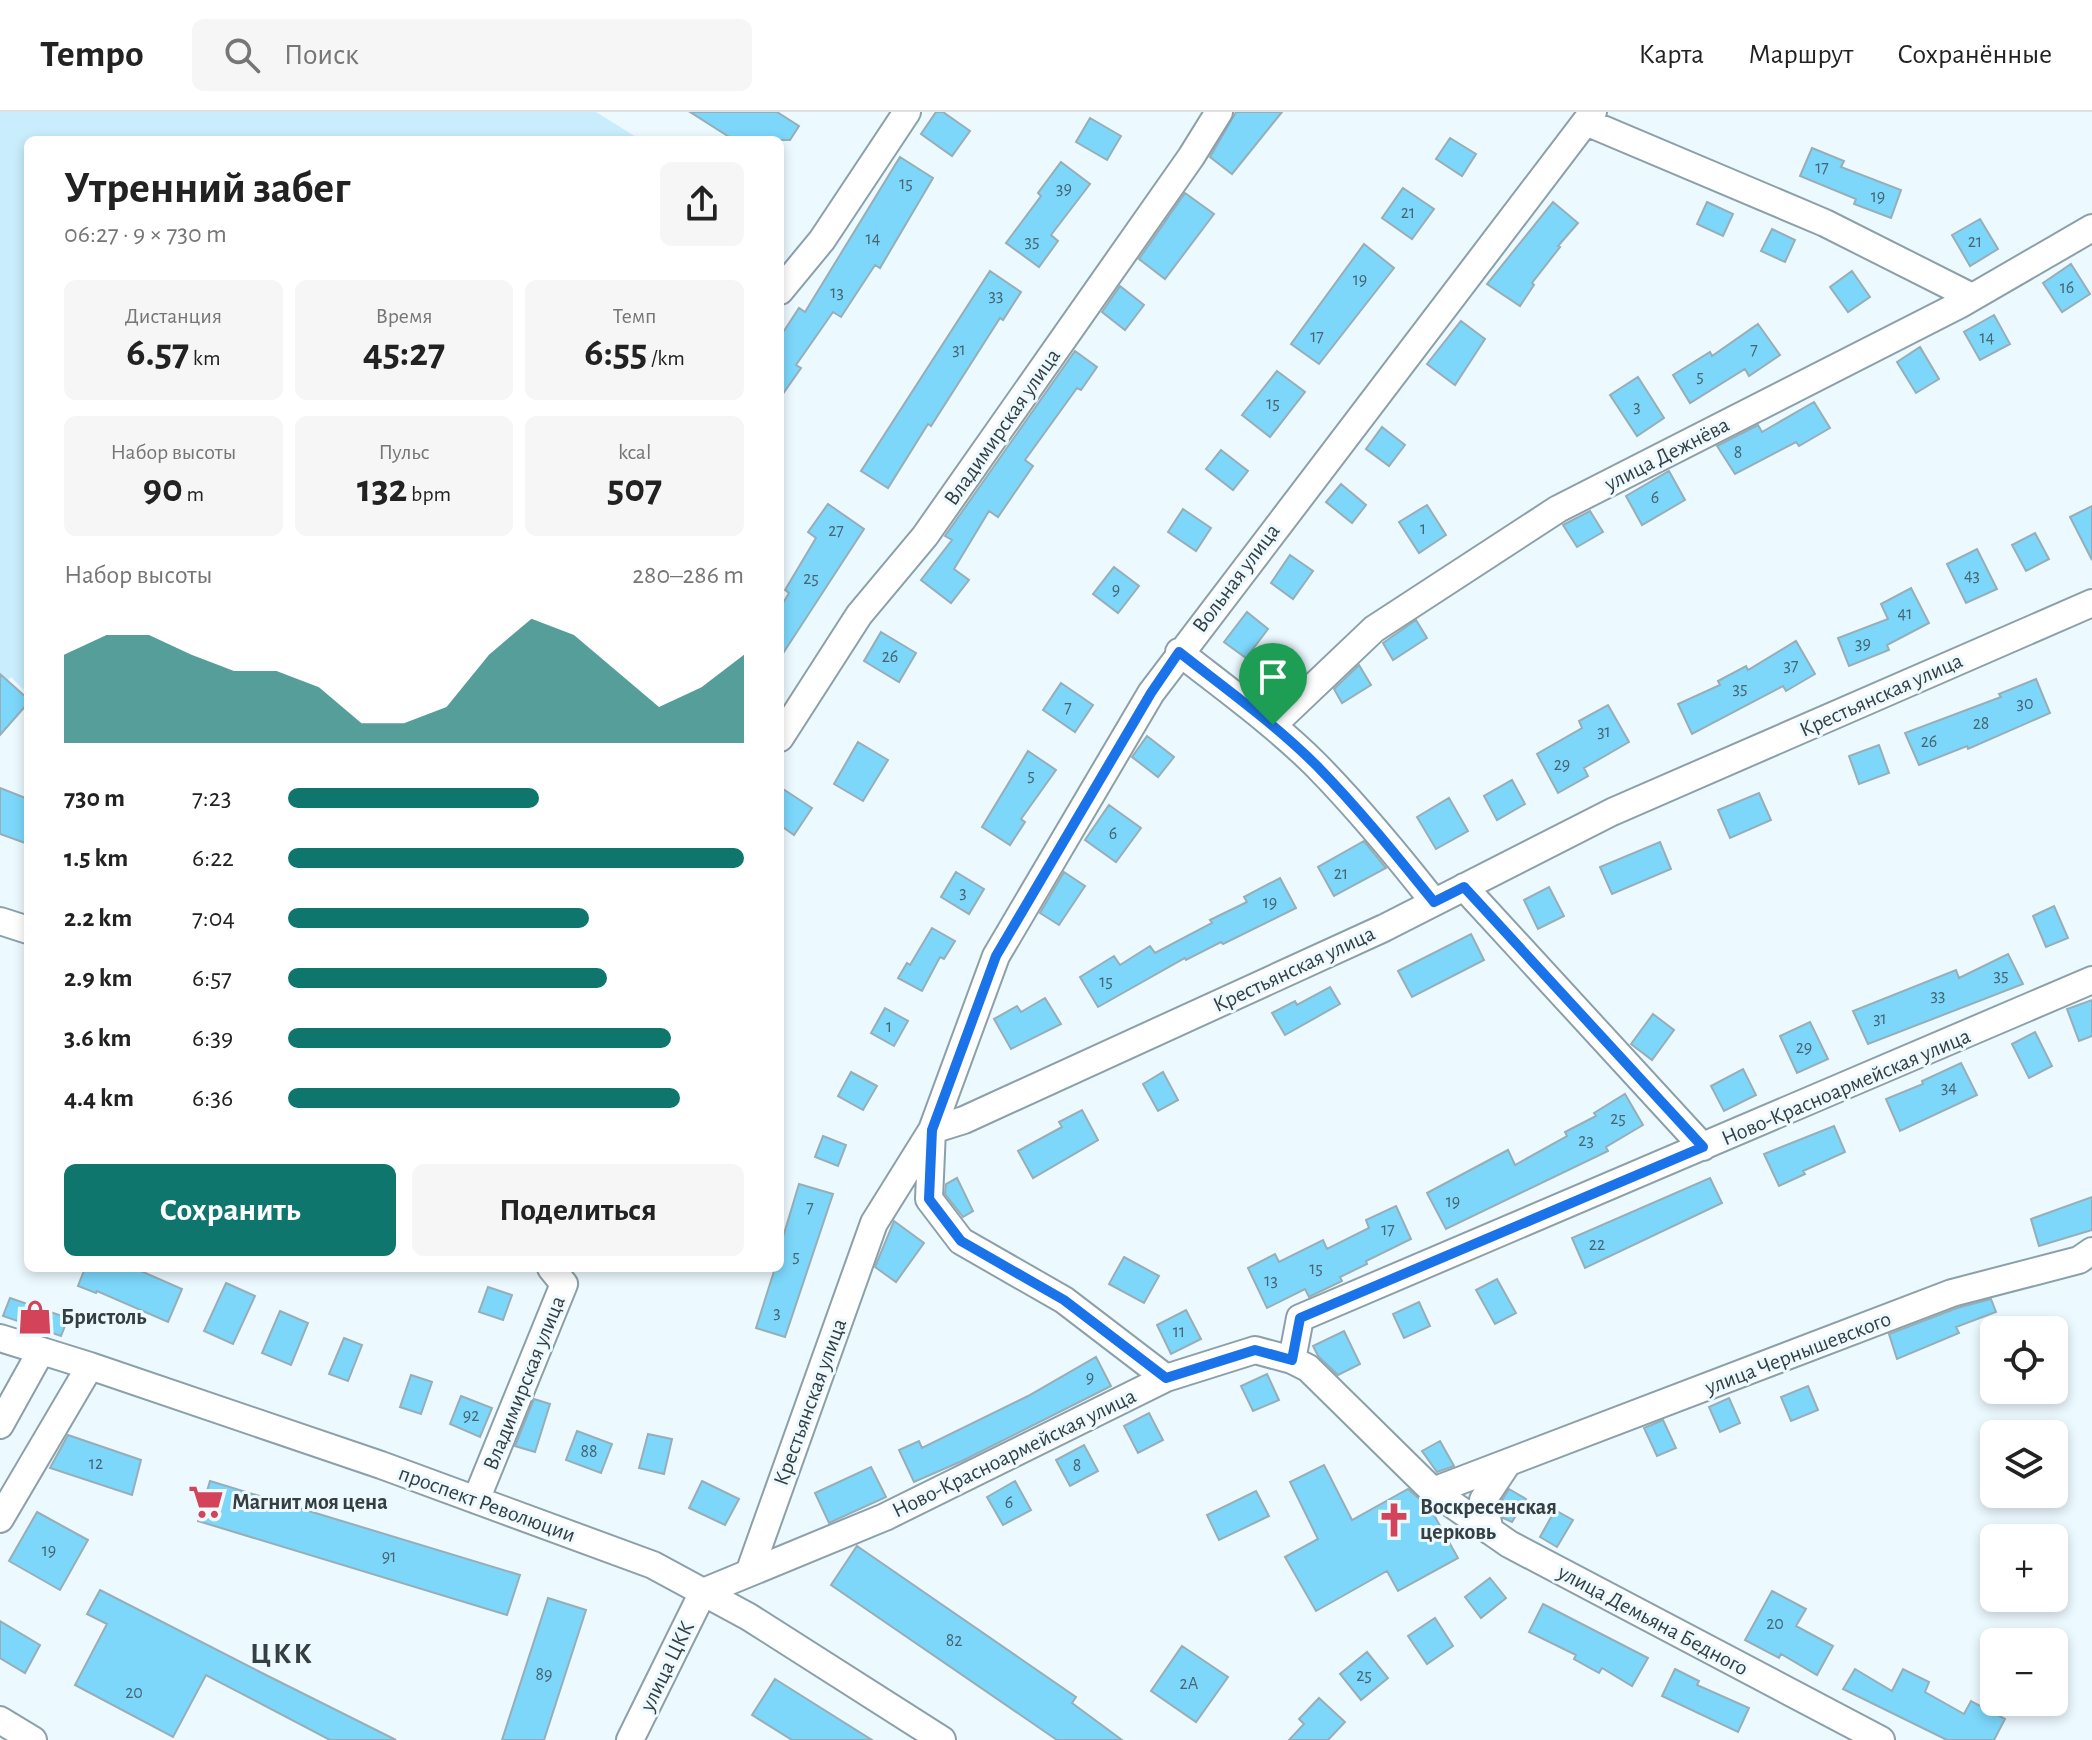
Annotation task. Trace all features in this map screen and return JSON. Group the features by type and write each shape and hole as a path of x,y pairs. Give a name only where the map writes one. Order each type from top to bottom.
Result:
{"street":[{"path":"784,286 822,240 907,112"},
{"name":"Владимирская улица","path":"784,732 859,615 925,536 1182,170 1219,112"},
{"path":"1589,117 1825,223 1972,297"},
{"name":"Вольная улица","path":"932,1130 996,956 1151,693 1179,652 1589,117"},
{"name":"улица Дежнёва","path":"1273,725 1374,629 1558,509 1972,297 2092,228"},
{"name":"Крестьянская улица","path":"749,1573 874,1223 932,1130 964,1120 1167,1028 1434,902 1612,812 2092,603"},
{"path":"1179,652 1273,725 1363,814 1434,902"},
{"path":"1464,887 1703,1147"},
{"path":"0,921 24,929"},
{"name":"Ново-Красноармейская улица","path":"703,1592 885,1517 1166,1378 1255,1350 1292,1360 1300,1318 2092,980"},
{"path":"932,1130 929,1199 961,1241 1064,1300 1166,1378"},
{"name":"улица Чернышевского","path":"1433,1491 1952,1293 2088,1258"},
{"name":"Владимирская улица","path":"476,1500 564,1284 554,1272"},
{"name":"проспект Революции","path":"0,1338 40,1353 90,1366 476,1500 653,1565 749,1617 942,1740"},
{"path":"0,1425 40,1353"},
{"name":"улица Демьяна Бедного","path":"1292,1360 1308,1368 1433,1491 1490,1531 1523,1552 1881,1740"},
{"path":"0,1519 90,1366"},
{"path":"1490,1531 1483,1500 1507,1464"},
{"name":"улица ЦКК","path":"630,1740 703,1592"},
{"path":"0,1720 33,1740"}],"shaded area":[{"path":"0,112 596,112 635,136 24,136 24,690 11,677 0,689"}],"building":[{"path":"690,112 777,112 799,126 790,140 784,140 784,136 728,136"},
{"path":"936,112 943,112 970,131 952,156 921,134"},
{"path":"1236,112 1282,112 1232,174 1210,157"},
{"path":"1090,118 1121,136 1107,160 1076,142"},
{"path":"1450,138 1476,154 1462,176 1436,159"},
{"path":"1812,148 1844,161 1841,167 1901,190 1891,218 1854,204 1856,199 1800,176"},
{"path":"900,157 933,178 880,268 875,265 841,317 833,312 796,365 801,368 784,392 784,331 799,308 805,312"},
{"path":"1061,162 1090,184 1051,235 1058,241 1039,267 1006,243 1041,196 1038,193"},
{"path":"1403,188 1434,209 1412,239 1382,218"},
{"path":"1185,193 1214,214 1165,279 1139,259"},
{"path":"1553,202 1578,223 1532,283 1534,285 1520,306 1487,284"},
{"path":"1707,202 1733,214 1723,236 1697,224"},
{"path":"1980,219 1998,249 1970,266 1952,235"},
{"path":"1772,229 1795,240 1785,262 1761,251"},
{"path":"1364,244 1394,268 1319,364 1291,344"},
{"path":"2071,264 2090,294 2062,312 2043,283"},
{"path":"990,271 1021,292 1003,320 1000,318 931,426 928,424 888,488 861,471"},
{"path":"1852,271 1870,297 1848,312 1830,287"},
{"path":"1120,286 1144,305 1125,330 1102,312"},
{"path":"1994,315 2010,344 1980,360 1964,332"},
{"path":"1461,321 1485,339 1455,385 1427,364"},
{"path":"1758,324 1780,355 1749,376 1745,369 1690,403 1673,375 1710,352 1712,356"},
{"path":"1920,347 1939,379 1916,393 1897,362"},
{"path":"1075,351 1097,367 1081,390 1077,388 1025,460 1033,466 998,517 989,511 954,569 969,580 951,603 921,580 952,540 945,536"},
{"path":"1277,371 1305,392 1270,437 1242,415"},
{"path":"1638,377 1664,418 1637,436 1610,395"},
{"path":"1814,402 1830,428 1799,446 1796,442 1735,474 1717,446 1758,425 1762,432"},
{"path":"1382,427 1405,445 1389,466 1366,449"},
{"path":"1221,450 1248,471 1233,490 1206,469"},
{"path":"1669,471 1685,500 1642,525 1626,496"},
{"path":"1341,484 1366,505 1352,523 1326,502"},
{"path":"828,504 864,529 784,652 784,601 789,593 785,590 816,538 808,532"},
{"path":"1427,505 1446,535 1419,553 1399,522"},
{"path":"2092,506 2092,560 2070,517"},
{"path":"1183,509 1211,528 1196,551 1168,532"},
{"path":"1590,511 1603,532 1577,547 1563,525"},
{"path":"2035,533 2049,559 2026,571 2012,545"},
{"path":"1977,549 1997,589 1966,603 1947,564"},
{"path":"1290,555 1313,571 1293,599 1271,583"},
{"path":"1114,567 1139,586 1118,613 1093,594"},
{"path":"1911,588 1929,623 1887,645 1889,650 1849,666 1838,638 1888,619 1881,604"},
{"path":"1247,612 1268,629 1246,658 1224,642"},
{"path":"1416,620 1427,638 1393,660 1383,643"},
{"path":"881,632 916,653 899,682 864,661"},
{"path":"1796,641 1815,674 1786,691 1783,686 1692,734 1678,704 1720,685 1718,681 1746,666 1748,670"},
{"path":"1359,665 1371,685 1342,703 1334,689"},
{"path":"0,674 24,695 24,708 0,735"},
{"path":"2036,679 2050,713 1968,749 1967,746 1919,765 1905,733 2001,697 1999,694"},
{"path":"1061,683 1093,705 1075,732 1043,710"},
{"path":"1608,705 1629,742 1584,768 1588,776 1558,793 1537,754 1582,728 1579,721"},
{"path":"1147,736 1174,757 1158,777 1132,757"},
{"path":"858,742 888,760 863,801 834,784"},
{"path":"1879,745 1889,773 1859,784 1849,756"},
{"path":"1028,751 1056,770 1021,819 1025,822 1010,845 982,827"},
{"path":"1512,780 1525,804 1497,820 1484,796"},
{"path":"0,788 24,797 24,843 0,834"},
{"path":"784,790 812,808 794,835 784,828"},
{"path":"1759,793 1771,820 1730,838 1718,810"},
{"path":"1449,798 1468,831 1436,849 1417,817"},
{"path":"1109,805 1141,828 1116,862 1085,840"},
{"path":"1364,841 1386,868 1334,896 1318,867"},
{"path":"1660,842 1671,869 1612,894 1600,867"},
{"path":"956,872 984,889 969,914 941,897"},
{"path":"1064,872 1085,886 1059,925 1040,913"},
{"path":"1280,878 1296,908 1223,944 1221,942 1185,958 1098,1007 1080,977 1114,956 1120,965 1150,946 1155,953 1247,902 1244,897"},
{"path":"1549,887 1564,916 1538,929 1524,900"},
{"path":"2054,906 2068,938 2046,947 2033,916"},
{"path":"932,928 955,941 944,959 940,957 922,991 898,978 907,963 910,965"},
{"path":"1471,934 1484,960 1412,997 1398,971"},
{"path":"2008,954 2023,984 1868,1044 1853,1011 1956,970 1959,978"},
{"path":"1330,987 1340,1004 1285,1035 1272,1013 1295,1001 1297,1005"},
{"path":"1045,998 1061,1024 1011,1049 994,1019 1017,1006 1021,1012"},
{"path":"2092,1000 2092,1036 2079,1041 2067,1009"},
{"path":"885,1008 908,1021 894,1046 871,1033"},
{"path":"1653,1014 1674,1030 1652,1060 1631,1044"},
{"path":"1810,1022 1828,1059 1797,1073 1780,1036"},
{"path":"2035,1032 2052,1066 2029,1078 2012,1044"},
{"path":"1961,1063 1977,1095 1900,1131 1886,1099 1923,1084 1922,1081"},
{"path":"1743,1069 1756,1095 1724,1111 1711,1086"},
{"path":"851,1072 877,1086 863,1110 838,1096"},
{"path":"1163,1072 1178,1100 1158,1111 1143,1084"},
{"path":"1625,1094 1643,1125 1606,1147 1608,1151 1446,1229 1427,1193 1508,1150 1515,1165 1567,1136 1565,1132 1596,1116 1594,1113"},
{"path":"1082,1110 1098,1140 1033,1178 1018,1151 1062,1127 1059,1122"},
{"path":"1834,1126 1845,1152 1779,1186 1764,1154"},
{"path":"823,1136 846,1145 838,1166 815,1157"},
{"path":"957,1178 973,1211 963,1217 945,1194 946,1184"},
{"path":"1710,1178 1722,1203 1585,1268 1572,1238"},
{"path":"799,1184 833,1194 785,1337 756,1328 774,1272 784,1272 784,1234"},
{"path":"2092,1197 2092,1230 2039,1246 2031,1219"},
{"path":"1396,1206 1411,1239 1366,1261 1367,1264 1340,1277 1342,1281 1309,1297 1305,1289 1267,1308 1248,1268 1275,1254 1279,1262 1323,1240 1327,1249 1369,1228 1366,1220"},
{"path":"894,1221 924,1243 896,1282 875,1267"},
{"path":"1124,1257 1159,1276 1144,1303 1109,1284"},
{"path":"83,1272 143,1272 182,1289 168,1322 97,1291 78,1286"},
{"path":"1497,1279 1516,1313 1495,1324 1476,1290"},
{"path":"226,1283 255,1296 233,1344 204,1331"},
{"path":"488,1287 512,1295 503,1320 479,1312"},
{"name":"Бристоль","path":"10,1298 68,1318 61,1336 3,1316"},
{"path":"1991,1299 1996,1312 1956,1327 1959,1333 1897,1359 1889,1334 1957,1308"},
{"path":"1419,1302 1430,1326 1404,1338 1393,1314"},
{"path":"1186,1310 1201,1339 1171,1354 1157,1325"},
{"path":"280,1311 308,1323 291,1365 262,1353"},
{"path":"1344,1331 1360,1364 1338,1375 1318,1356 1313,1346"},
{"path":"344,1338 362,1345 348,1381 329,1374"},
{"path":"1096,1357 1111,1386 914,1482 899,1450 919,1441 922,1448 1028,1396"},
{"path":"1267,1374 1279,1400 1253,1411 1241,1386"},
{"path":"411,1375 432,1382 421,1414 400,1407"},
{"path":"1808,1386 1818,1410 1791,1421 1781,1397"},
{"path":"461,1396 492,1408 480,1437 450,1424"},
{"path":"1729,1398 1740,1423 1720,1432 1709,1407"},
{"path":"534,1399 550,1404 535,1452 515,1446"},
{"path":"1149,1413 1163,1440 1138,1453 1124,1426"},
{"path":"1663,1420 1676,1448 1657,1456 1644,1428"},
{"path":"577,1431 612,1444 601,1473 566,1460"},
{"path":"648,1434 672,1439 664,1474 639,1468"},
{"path":"68,1435 141,1460 132,1495 50,1468"},
{"path":"1440,1441 1454,1466 1437,1472 1422,1451"},
{"path":"1084,1445 1098,1471 1070,1486 1056,1460"},
{"name":"Воскресенская церковь","path":"1324,1465 1352,1520 1408,1489 1430,1508 1458,1558 1398,1591 1387,1571 1316,1611 1285,1557 1318,1539 1290,1482"},
{"path":"871,1467 886,1497 829,1523 815,1493"},
{"path":"210,1481 520,1575 507,1615 198,1521"},
{"path":"702,1481 739,1499 725,1525 689,1508"},
{"path":"1015,1481 1031,1510 1003,1525 987,1497"},
{"path":"1509,1489 1526,1499 1512,1522 1503,1518 1500,1503"},
{"path":"1256,1491 1269,1516 1219,1540 1207,1515"},
{"path":"1555,1510 1573,1520 1557,1547 1540,1537"},
{"path":"37,1512 88,1540 60,1590 9,1561"},
{"path":"857,1546 1076,1697 1072,1703 1122,1740 1057,1740 831,1585"},
{"path":"1490,1578 1506,1598 1481,1618 1465,1597"},
{"path":"100,1590 396,1740 330,1740 206,1675 173,1737 75,1685 107,1624 87,1614"},
{"path":"1772,1591 1806,1609 1796,1626 1833,1646 1817,1675 1781,1654 1779,1658 1745,1640"},
{"path":"548,1598 586,1610 544,1740 502,1740"},
{"path":"1543,1604 1648,1658 1632,1686 1602,1668 1599,1673 1574,1659 1576,1655 1529,1632"},
{"path":"1435,1618 1453,1646 1427,1664 1408,1636"},
{"path":"0,1621 40,1645 25,1673 0,1658"},
{"path":"1182,1646 1228,1677 1196,1722 1151,1691"},
{"path":"1367,1652 1388,1678 1361,1700 1340,1674"},
{"path":"1675,1669 1699,1681 1697,1685 1749,1708 1738,1732 1662,1696"},
{"path":"1855,1669 1892,1691 1903,1669 1929,1682 1925,1692 1964,1714 1971,1701 1980,1706 1980,1716 2005,1719 1994,1740 1947,1740 1843,1689"},
{"path":"775,1679 872,1740 792,1740 752,1715"},
{"path":"1319,1698 1345,1722 1328,1740 1289,1740 1304,1724 1299,1719"}],"place":[{"name":"Бристоль","path":"35,1317"},
{"name":"Магнит моя цена","path":"206,1502"},
{"name":"Воскресенская церковь","path":"1394,1520"}],"district":[{"name":"ЦКК","path":"282,1654"}],"route":[{"path":"1179,652 1273,725 1363,814 1434,902 1464,887 1703,1147 1300,1318 1292,1360 1255,1350 1166,1378 1064,1300 961,1241 929,1199 932,1130 996,956 1151,693 1179,652"}]}
